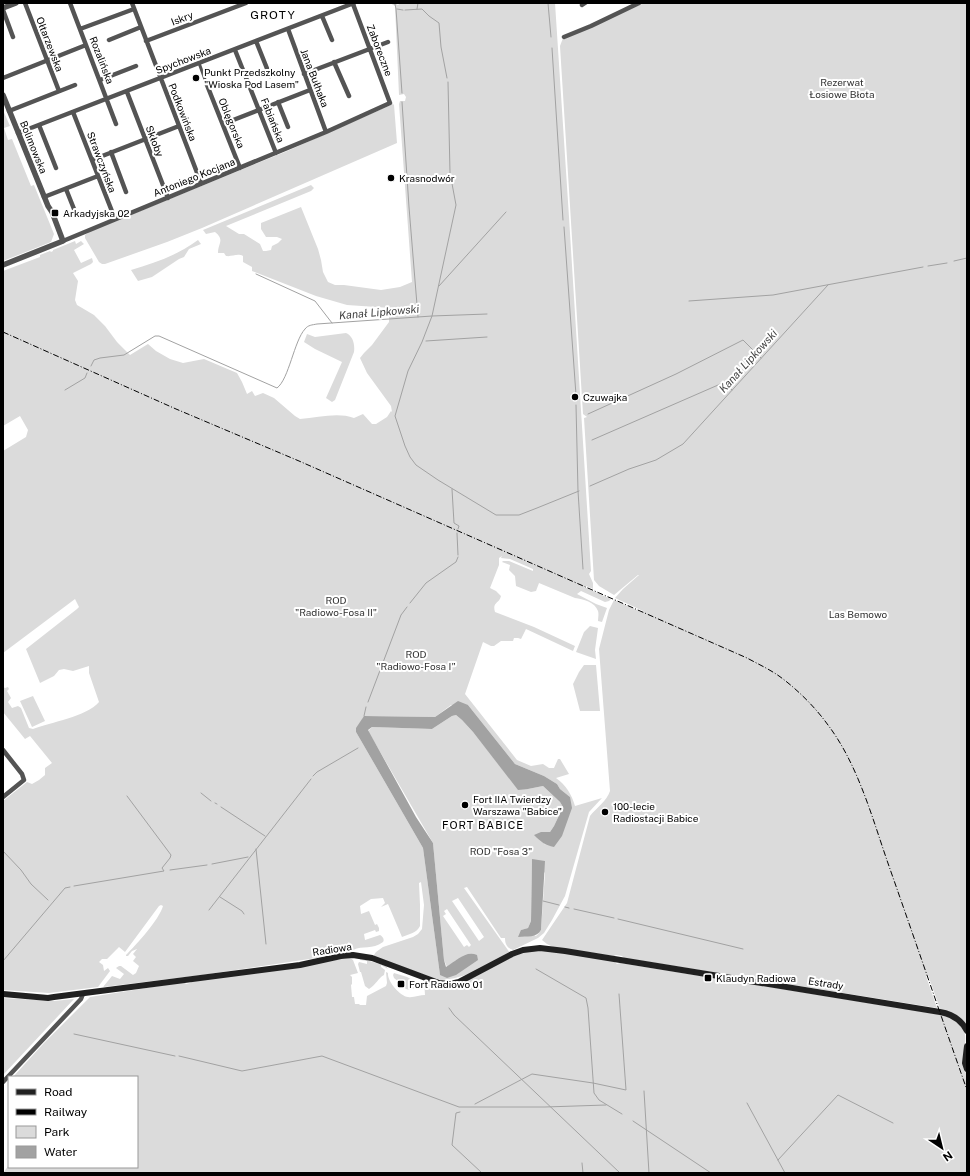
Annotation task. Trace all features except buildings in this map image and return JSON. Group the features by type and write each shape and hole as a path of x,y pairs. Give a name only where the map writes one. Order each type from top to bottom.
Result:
{"main road":[{"name":"Radiowa","path":"3,994 48,998 300,965 340,956 354,955 372,958 439,983 447,984 458,982 512,954 534,948 564,951 675,968"},
{"name":"Estrady","path":"675,968 946,1013 956,1017 963,1023 967,1031"},
{"path":"967,1046 965,1063 967,1069"}],"street":[{"path":"13,37 3,9 16,3"},
{"name":"Ołtarzewska","path":"25,3 59,91"},
{"name":"Rozalińska","path":"70,3 116,124"},
{"name":"Iskry","path":"146,41 246,3"},
{"name":"Spychowska","path":"18,133 353,3"},
{"name":"Zaboreczne","path":"353,3 390,103"},
{"path":"564,37 639,3"},
{"path":"80,29 133,5"},
{"name":"Podkowińska","path":"133,5 201,183"},
{"path":"322,16 332,40"},
{"path":"108,40 141,27"},
{"name":"Jana Bułhaka","path":"288,29 326,132"},
{"path":"256,41 270,76"},
{"path":"304,74 388,42"},
{"path":"3,78 86,46"},
{"name":"Fabiańska","path":"235,50 276,153"},
{"path":"334,62 349,96"},
{"path":"199,63 207,85"},
{"path":"100,80 136,66"},
{"path":"9,111 75,85"},
{"name":"Oblęgorska","path":"207,85 240,168"},
{"path":"223,124 310,90"},
{"name":"Skłoby","path":"126,92 168,198"},
{"name":"Bolimowska","path":"3,95 62,242"},
{"path":"278,102 288,127"},
{"name":"Antoniego Kocjana","path":"3,265 276,153 390,103"},
{"name":"Strawczyńska","path":"73,112 115,219"},
{"path":"39,125 56,168"},
{"path":"92,160 179,126"},
{"path":"111,152 126,192"},
{"path":"44,197 98,176"},
{"path":"66,188 74,209"},
{"path":"3,750 22,774 24,780 3,797"},
{"path":"9,1076 81,999 83,994"}],"green space":[{"path":"390,3 395,3 398,5 400,3 555,3 591,571 589,574 593,583 593,589 586,586 584,587 611,599 605,602 581,591 577,594 607,608 602,622 598,621 598,612 594,605 582,599 575,598 539,583 536,591 531,592 516,586 515,576 509,570 510,565 502,562 503,561 509,561 533,571 533,569 510,559 501,558 502,556 499,558 499,565 490,588 501,596 494,606 495,612 534,627 575,646 573,651 526,629 521,639 514,638 513,641 501,641 494,646 483,642 465,694 517,760 531,766 543,764 549,768 554,768 558,759 560,759 569,774 556,778 568,790 575,806 602,798 589,812 565,896 544,933 538,938 513,950 507,946 505,938 501,938 467,887 464,888 510,953 476,971 450,979 440,980 374,957 376,952 383,947 413,937 422,929 424,905 421,882 419,883 420,926 415,932 410,934 402,937 388,904 381,907 385,903 383,898 371,899 360,906 361,914 369,911 375,925 377,924 379,928 379,931 376,932 375,930 364,934 365,940 380,935 384,941 375,946 353,950 349,942 348,943 352,950 343,954 202,975 103,987 112,976 120,979 124,974 116,968 119,966 133,975 136,973 139,966 133,961 136,957 133,954 137,949 132,951 128,956 126,955 141,939 157,918 163,906 161,905 125,952 119,947 107,959 102,959 99,962 103,965 104,971 108,968 110,971 98,987 49,993 3,990 3,801 27,782 32,784 39,780 45,775 45,768 52,763 30,736 25,739 3,712 3,687 8,687 9,689 7,691 11,698 8,702 12,708 18,706 21,708 29,728 33,729 86,712 99,702 89,673 89,666 73,671 64,669 59,670 54,676 40,683 26,649 79,607 75,599 3,653 3,451 26,437 28,430 20,416 3,426 3,271 40,257 40,255 50,251 51,252 75,241 76,244 81,241 84,244 74,250 81,263 92,258 93,262 73,273 78,281 75,300 77,305 94,315 130,355 148,344 156,351 170,359 183,363 204,359 237,373 247,394 252,391 255,396 263,393 274,398 300,419 334,415 354,418 363,414 372,424 376,424 387,417 391,411 392,412 391,406 367,373 360,358 389,322 391,308 347,305 316,296 252,271 252,267 243,262 243,256 226,256 224,253 218,253 220,237 215,232 206,234 203,230 311,185 314,188 311,191 226,226 239,234 244,234 260,244 263,251 271,250 272,246 282,239 277,237 266,237 261,229 261,223 301,207 318,249 323,272 328,282 335,285 381,290 400,287 412,282 399,104 400,101 405,101 406,97 404,94 399,95 395,6","holes":["451,705 468,705 515,764 544,776 557,784 560,789 570,797 545,845 541,832 550,832 554,826 563,807 560,802 543,786 518,789 473,732 456,715 432,729 372,727 368,731 433,843 444,960 447,967 461,957 440,975 423,848 356,732 364,716 435,717","532,859 545,873 541,930 536,936 521,930 528,928 531,921","458,898 484,937 479,941 452,901","447,909 471,945 469,947 467,945 464,947 443,916 446,914 444,911"]},
{"path":"644,3 967,3 967,1026 955,1015 940,1009 928,975 926,976 937,1008 624,958 616,955 614,956 553,947 542,940 567,903 590,816 609,795 610,791 599,649 609,610 614,600 641,612 643,611 615,598 639,575 614,595 599,586 594,580 584,418 587,417 583,414 560,46 563,38"},
{"path":"393,104 397,143 202,228 105,264 99,262 85,238 85,235 91,231 285,152"},
{"path":"3,110 10,126 4,128 8,140 12,139 31,186 34,185 54,234 51,242 3,261"},
{"path":"198,240 201,244 189,249 184,257 152,277 138,281 131,270 166,258"},
{"path":"346,333 353,341 354,352 335,400 332,402 326,398 342,362 304,342 307,334 315,337"},
{"path":"590,626 598,628 595,650 596,659 576,652 584,632"},
{"path":"584,665 596,665 600,711 580,711 573,684"},
{"path":"33,696 45,721 32,727 20,701"},
{"path":"533,950 559,951 614,961 617,964 620,963 943,1015 952,1018 959,1023 965,1035 964,1059 967,1076 967,1173 3,1173 8,1166 8,1168 138,1168 138,1076 14,1076 44,1043 90,997 184,982 186,984 192,981 350,958 353,960 358,973 350,975 352,977 352,997 354,997 355,1004 366,1005 367,996 386,986 386,972 388,973 392,984 401,994 414,997 425,995 424,981 447,988 458,986 520,953"},
{"path":"360,958 386,966 388,969 381,965 381,967 385,970 384,975 369,989 365,986 358,964 359,962 367,964 367,961 360,960"},
{"path":"394,973 407,977 416,982 416,986 410,990 406,989 394,978"},
{"path":"3,998 54,1001 74,999 3,1075"}],"water":[{"path":"458,701 468,705 515,764 544,776 557,784 560,789 570,797 572,808 562,836 554,847 541,841 534,835 541,832 550,832 563,807 560,802 543,786 518,790 473,732 456,715 432,729 372,727 368,730 416,817 433,843 444,960 446,967 465,955 477,955 478,960 456,975 447,978 440,975 423,848 356,732 356,728 364,716 435,717"},
{"path":"532,859 545,861 541,930 539,933 534,935 518,937 521,930 528,928 531,921"}],"waterway":[{"path":"393,3 395,4 396,9 402,93"},
{"path":"417,9 418,3"},
{"path":"548,3 551,37"},
{"path":"397,9 403,10"},
{"path":"405,10 422,9 439,23 441,47 447,78"},
{"path":"552,48 563,220"},
{"name":"Kanał Lipkowski","path":"448,82 450,173 456,205 432,316 422,342 408,371 395,416 405,446 416,465 496,515 519,515 579,491"},
{"path":"402,102 418,317"},
{"path":"439,286 506,212"},
{"path":"564,227 576,395"},
{"name":"Kanał Lipkowski","path":"954,261 967,258"},
{"name":"Kanał Lipkowski","path":"928,266 947,263"},
{"path":"689,301 773,295 923,267"},
{"path":"256,274 315,301 332,323"},
{"name":"Kanał Lipkowski","path":"590,486 629,469 656,460 683,444 828,285"},
{"name":"Kanał Lipkowski","path":"91,366 94,360 124,355 155,336 159,336 277,388 285,377 301,335 310,325 432,316 487,314"},
{"path":"426,341 487,337"},
{"path":"588,414 676,374 743,340 761,358"},
{"name":"Kanał Lipkowski","path":"65,390 85,378 87,373"},
{"path":"592,440 725,382 732,390"},
{"path":"576,405 578,491 583,569"},
{"path":"452,489 454,523 459,526 458,529"},
{"path":"457,533 458,555"},
{"path":"410,603 426,583 456,562 458,557"},
{"path":"368,702 401,615 407,607"},
{"path":"364,716 366,707"},
{"path":"313,776 317,772 358,748"},
{"path":"209,910 311,779"},
{"path":"201,793 211,801"},
{"path":"74,886 164,871 162,868 171,855 127,796"},
{"path":"221,807 265,836"},
{"path":"256,849 266,944"},
{"path":"3,851 21,870 31,884 48,900"},
{"path":"212,864 248,857"},
{"path":"170,870 207,865"},
{"path":"3,961 65,888 70,887"},
{"path":"220,897 242,911 244,914"},
{"path":"543,901 559,905"},
{"path":"565,907 569,908"},
{"path":"574,909 614,918"},
{"path":"618,919 743,949"},
{"path":"536,969 586,998 594,1093 599,1100 622,1114"},
{"path":"475,1104 532,1074 593,1083 626,1090 619,994"},
{"path":"449,1008 454,1015 620,1173"},
{"path":"74,1034 175,1056"},
{"path":"179,1056 242,1071 322,1056 459,1107 606,1105"},
{"path":"644,1091 649,1173"},
{"path":"778,1160 838,1095 893,1123"},
{"path":"747,1103 785,1173"},
{"path":"460,1112 456,1113 452,1145 482,1173"},
{"path":"633,1121 711,1173"},
{"path":"582,1163 583,1173"}],"railway":[{"path":"3,332 747,658 786,681 799,692 823,718 839,741 857,776 967,1090"}],"place":[{"name":"Punkt Przedszkolny \"Wioska Pod Lasem\"","path":"196,78"},
{"name":"Krasnodwór","path":"391,178"},
{"name":"Arkadyjska 02","path":"55,213"},
{"name":"Czuwajka","path":"575,397"},
{"name":"Fort IIA Twierdzy Warszawa \"Babice\"","path":"465,805"},
{"name":"100-lecie Radiostacji Babice","path":"605,812"},
{"name":"Klaudyn Radiowa","path":"708,978"},
{"name":"Fort Radiowo 01","path":"401,984"}],"district":[{"name":"GROTY","path":"273,15"},
{"name":"FORT BABICE","path":"483,825"}],"park label":[{"name":"Rezerwat Łosiowe Błota","path":"842,88"},
{"name":"ROD \"Radiowo-Fosa II\"","path":"336,606"},
{"name":"Las Bemowo","path":"858,614"},
{"name":"ROD \"Radiowo-Fosa I\"","path":"416,660"},
{"name":"ROD \"Fosa 3\"","path":"501,851"}]}
